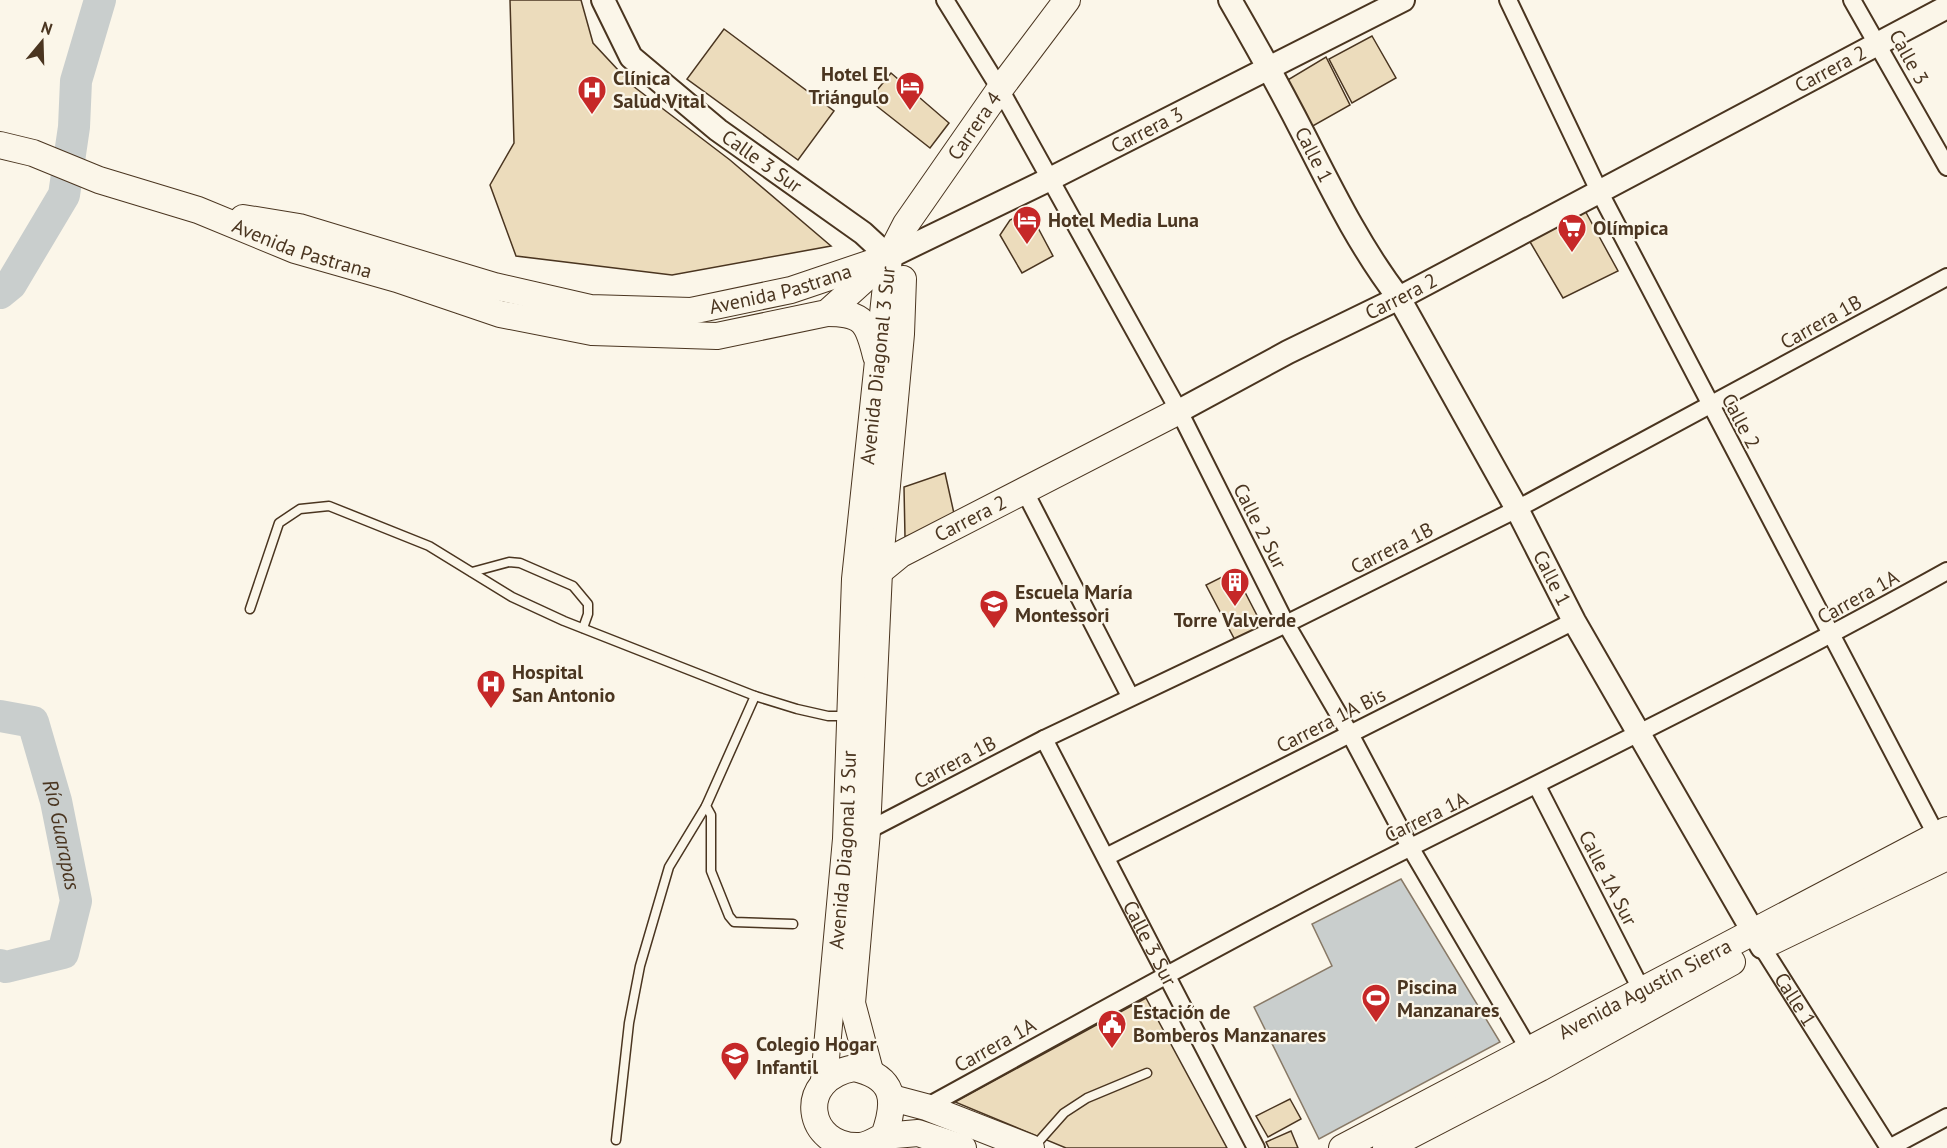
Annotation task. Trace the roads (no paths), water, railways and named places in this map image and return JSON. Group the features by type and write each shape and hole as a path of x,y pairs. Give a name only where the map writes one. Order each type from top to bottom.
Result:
{"main road":[{"name":"Calle 3 Sur","path":"603,0 631,57 718,130 863,233 889,257"},
{"name":"Carrera 4","path":"889,257 906,224 999,90 1066,0"},
{"name":"Calle 1","path":"1230,0 1269,68 1340,205 1378,271 1399,298 1517,509 1574,621 1757,940"},
{"name":"Carrera 3","path":"889,257 1050,179 1402,0"},
{"name":"Carrera 2","path":"867,575 1288,352 1399,298 1600,193 1947,7"},
{"name":"Avenida Pastrana","path":"0,145 33,153 99,180 198,210 295,250 398,279 500,314 592,332 717,336 827,313 889,257"},
{"name":"Avenida Pastrana","path":"198,210 299,227 494,286 590,308 692,311 791,290 889,257"},
{"name":"Avenida Diagonal 3 Sur","path":"870,1071 852,1003 867,575 879,365 889,257"},
{"name":"Avenida Diagonal 3 Sur","path":"867,575 903,281 900,268 889,257"},
{"path":"827,313 840,313 862,319 870,330 879,365"},
{"name":"Avenida Diagonal 3 Sur","path":"824,1080 857,835"},
{"name":"Avenida Agustín Sierra","path":"1342,1148 1534,1058 1757,940 1944,845"},
{"name":"Avenida Agustín Sierra","path":"1386,1148 1534,1058 1641,989 1757,940"},
{"path":"884,1136 893,1112 892,1098 883,1081 870,1071 854,1068 838,1071 824,1080 814,1100 816,1121 828,1143 860,1147 884,1136 918,1133 963,1148"},
{"path":"892,1098 926,1107 1032,1148"}],"street":[{"name":"Calle 2 Sur","path":"945,0 1050,179 1179,411 1286,624 1350,734 1410,847 1534,1058"},
{"name":"Calle 2","path":"1508,0 1600,193 1710,407 1944,845"},
{"name":"Calle 3","path":"1852,0 1947,167"},
{"name":"Carrera 1B","path":"857,835 1130,696 1286,624 1517,509 1710,407 1947,277"},
{"path":"1024,490 1130,696"},
{"name":"Carrera 1A","path":"926,1107 1167,974 1410,847 1537,786 1833,634 1947,571"},
{"name":"Carrera 1A Bis","path":"1106,857 1574,621"},
{"name":"Calle 3 Sur","path":"1044,739 1256,1148"},
{"name":"Calle 1A Sur","path":"1537,786 1641,989"},
{"name":"Calle 1","path":"1757,940 1889,1148"},
{"path":"1889,1148 1947,1117"}],"lane":[{"path":"250,609 279,523 300,508 329,506 429,546 512,597 583,628 755,696 797,710 828,716 861,716"},
{"path":"472,572 509,562 520,563 573,586 588,604 588,614 583,628"},
{"path":"616,1140 629,1023 640,966 669,867 706,806 755,696"},
{"path":"706,806 711,815 711,871 729,916 734,922 745,924 793,924"},
{"path":"1032,1148 1064,1113 1087,1098 1148,1073"}],"waterway":[{"name":"Río Guarapas","path":"0,293 11,284 64,195 74,127 76,81 100,0"},
{"name":"Río Guarapas","path":"0,716 33,722 56,801 76,901 63,953 6,967 0,965"}],"place":[{"name":"Hotel El Triángulo","path":"910,112"},
{"name":"Clínica Salud Vital","path":"592,116"},
{"name":"Hotel Media Luna","path":"1027,246"},
{"name":"Olímpica","path":"1572,254"},
{"name":"Torre Valverde","path":"1235,608"},
{"name":"Escuela María Montessori","path":"994,630"},
{"name":"Hospital San Antonio","path":"491,710"},
{"name":"Piscina Manzanares","path":"1376,1024"},
{"name":"Estación de Bomberos Manzanares","path":"1112,1050"},
{"name":"Colegio Hogar Infantil","path":"735,1082"}]}
